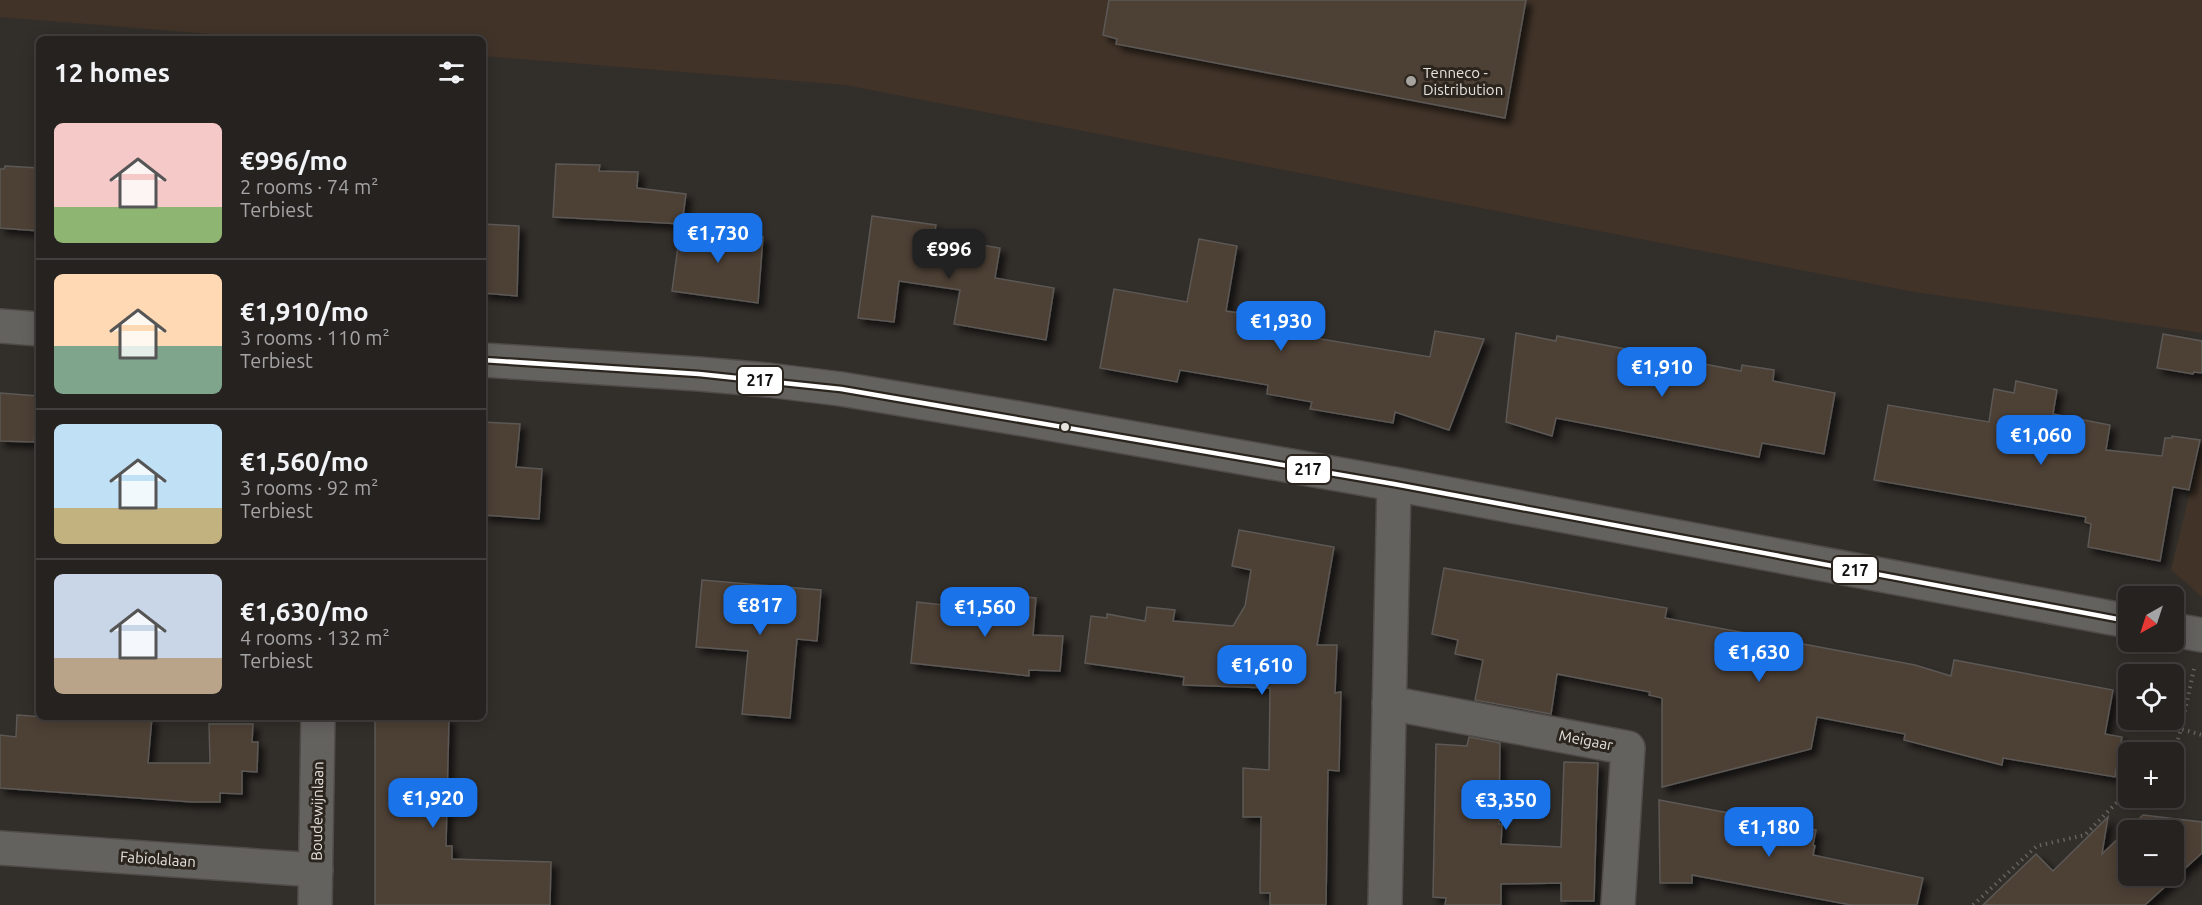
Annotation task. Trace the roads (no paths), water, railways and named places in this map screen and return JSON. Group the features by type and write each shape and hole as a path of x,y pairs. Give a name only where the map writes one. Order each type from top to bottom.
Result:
{"street":[{"path":"0,326 36,329"},
{"path":"486,360 722,376 842,389 1394,484 2118,619"},
{"path":"1385,905 1394,484"},
{"path":"2184,632 2202,635"},
{"name":"Meigaar","path":"1389,703 1628,748 1618,905"},
{"name":"Boudewijnlaan","path":"315,905 318,720"},
{"name":"Fabiolalaan","path":"0,848 316,870"}],"place":[{"name":"Tenneco - Distribution","path":"1411,81"}]}
